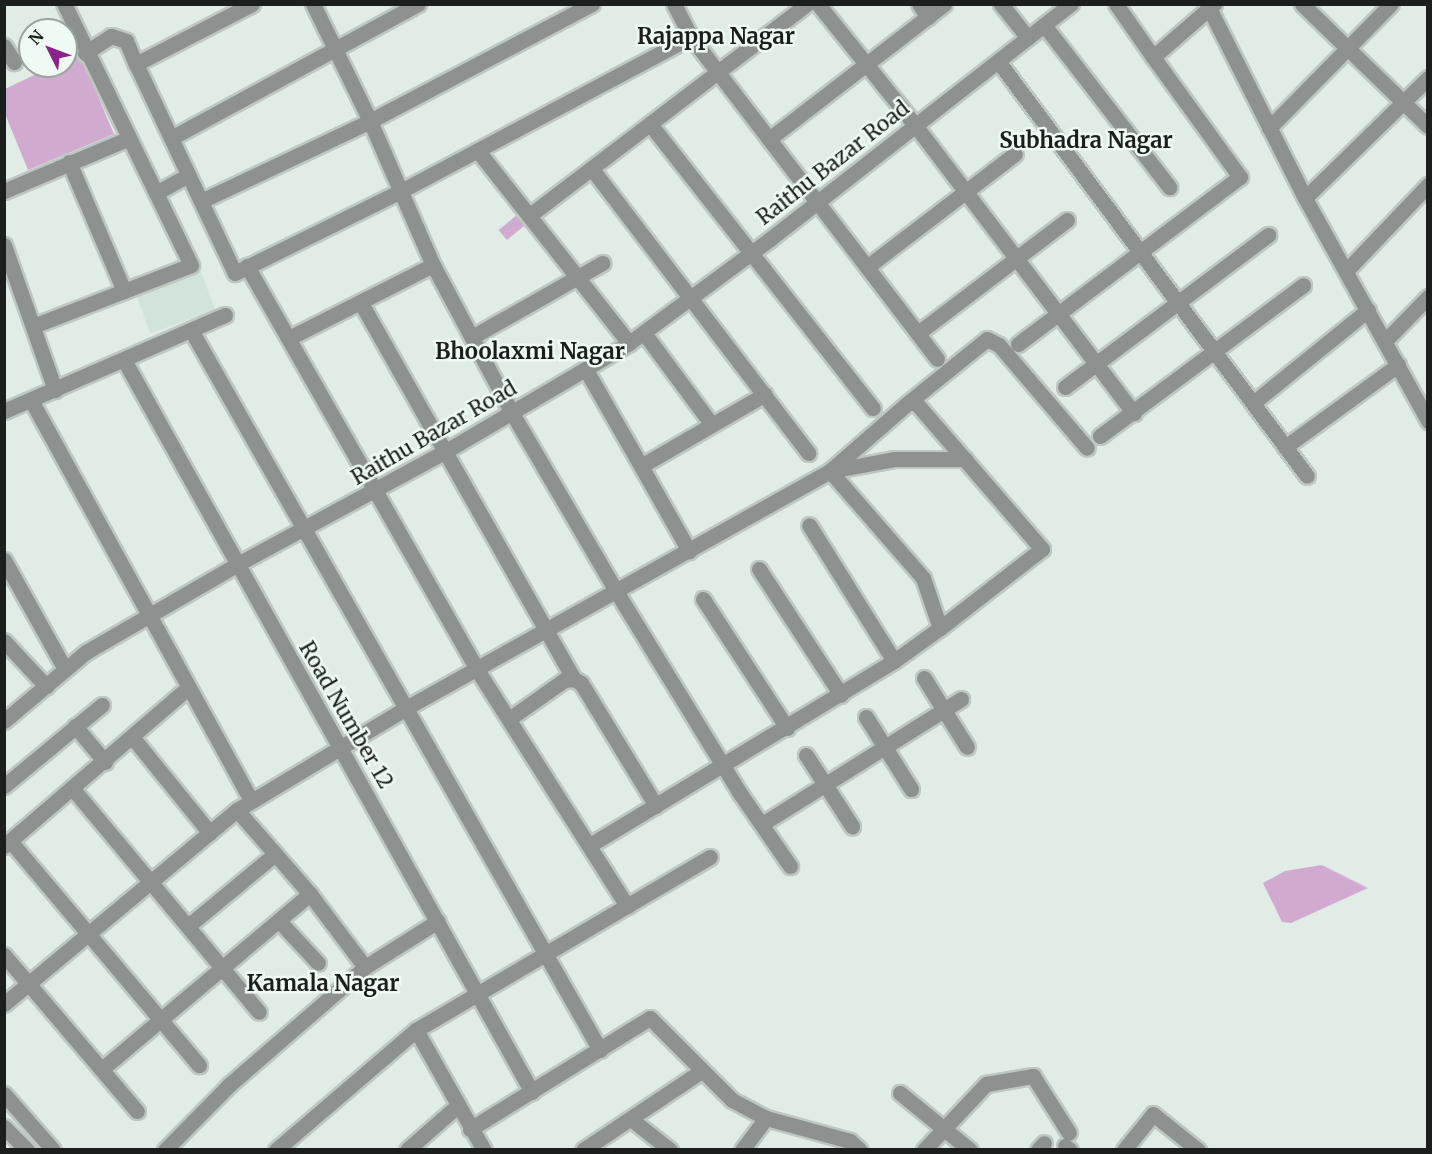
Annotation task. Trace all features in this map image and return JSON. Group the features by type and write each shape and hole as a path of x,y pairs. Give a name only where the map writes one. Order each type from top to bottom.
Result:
{"street":[{"path":"33,326 191,265 85,53 64,4"},
{"path":"136,64 252,4"},
{"path":"313,4 370,121 399,192 433,265 512,413 616,591 724,766 790,866"},
{"path":"171,138 418,4"},
{"path":"201,201 370,121 592,4"},
{"path":"674,4 691,37 937,359"},
{"path":"530,215 807,4"},
{"path":"818,4 915,124 1134,413"},
{"path":"769,139 866,65 924,11 944,4"},
{"path":"1001,4 1028,38"},
{"name":"Raithu Bazar Road","path":"4,721 86,652 236,565 375,492 630,343 752,253 1071,4"},
{"path":"1018,344 1240,177 1116,4"},
{"path":"1302,4 1428,126"},
{"path":"1269,128 1391,4"},
{"path":"1153,57 1210,6 1305,198 1425,411"},
{"path":"1044,25 1169,187"},
{"path":"85,53 111,36 126,41 235,273 399,192 691,37"},
{"path":"4,46 14,62"},
{"path":"998,61 1307,476"},
{"path":"1305,198 1428,78"},
{"path":"651,124 873,408"},
{"path":"4,191 127,139"},
{"path":"478,151 630,343"},
{"path":"867,267 1015,154"},
{"path":"69,162 124,291"},
{"path":"592,169 808,453"},
{"path":"156,193 188,175"},
{"path":"1346,271 1428,185"},
{"path":"918,333 1067,220"},
{"path":"1065,387 1268,235"},
{"path":"5,247 55,390"},
{"path":"472,337 602,263"},
{"path":"289,338 433,265"},
{"path":"247,266 476,668 627,906"},
{"path":"1100,436 1134,413 1303,285"},
{"path":"1385,341 1428,297"},
{"path":"361,303 545,631 574,679 581,683 656,806"},
{"path":"1253,403 1368,310"},
{"path":"4,411 225,315"},
{"path":"192,330 600,1050"},
{"path":"644,333 712,425"},
{"path":"4,1004 251,800 476,668 830,471 909,402 987,339 999,345 1087,448"},
{"name":"Road Number 12","path":"124,360 236,565 532,1092"},
{"path":"1285,447 1398,365"},
{"path":"586,370 689,551"},
{"path":"641,466 765,394"},
{"path":"31,400 251,800"},
{"path":"590,845 787,728 894,661 1042,549 917,404 909,402"},
{"path":"830,471 894,459 964,459"},
{"path":"830,471 923,578 939,628"},
{"path":"809,525 894,661"},
{"path":"4,560 65,669"},
{"path":"759,569 841,695"},
{"path":"703,599 787,728"},
{"path":"4,641 46,686"},
{"path":"924,678 967,747"},
{"path":"509,719 564,680 574,679"},
{"path":"188,688 8,844 199,1065"},
{"path":"762,824 961,699"},
{"path":"4,786 102,705"},
{"path":"866,717 910,789"},
{"path":"75,726 105,762"},
{"path":"133,738 210,833"},
{"path":"806,754 852,826"},
{"path":"73,789 188,926 221,970 259,1012"},
{"path":"237,810 310,894 365,968"},
{"path":"188,926 275,854"},
{"path":"276,1149 416,1030 710,857"},
{"path":"102,1069 310,894"},
{"path":"279,921 318,963"},
{"path":"165,1149 229,1085 365,968 438,921"},
{"path":"4,955 137,1111"},
{"path":"470,1129 650,1018 700,1072 732,1100 766,1118 850,1141 860,1149"},
{"path":"416,1030 470,1129 484,1149"},
{"path":"583,1149 700,1072"},
{"path":"924,1149 945,1130 986,1084 1033,1076 1068,1143"},
{"path":"900,1093 970,1149"},
{"path":"4,1094 53,1149"},
{"path":"407,1149 457,1106"},
{"path":"1124,1149 1153,1114 1198,1149"},
{"path":"742,1149 766,1118"},
{"path":"631,1119 670,1149"},
{"path":"4,1127 27,1149"}],"shaded area":[{"path":"80,54 114,134 28,170 5,114 5,89 28,78 78,78 78,55"},
{"path":"522,211 530,221 507,240 499,230"},
{"path":"198,263 215,310 150,334 133,287"},
{"path":"1322,865 1368,888 1291,923 1282,922 1263,883 1285,871"}],"district":[{"name":"Rajappa Nagar","path":"716,37"},
{"name":"Subhadra Nagar","path":"1086,141"},
{"name":"Bhoolaxmi Nagar","path":"530,352"},
{"name":"Kamala Nagar","path":"323,984"}]}
